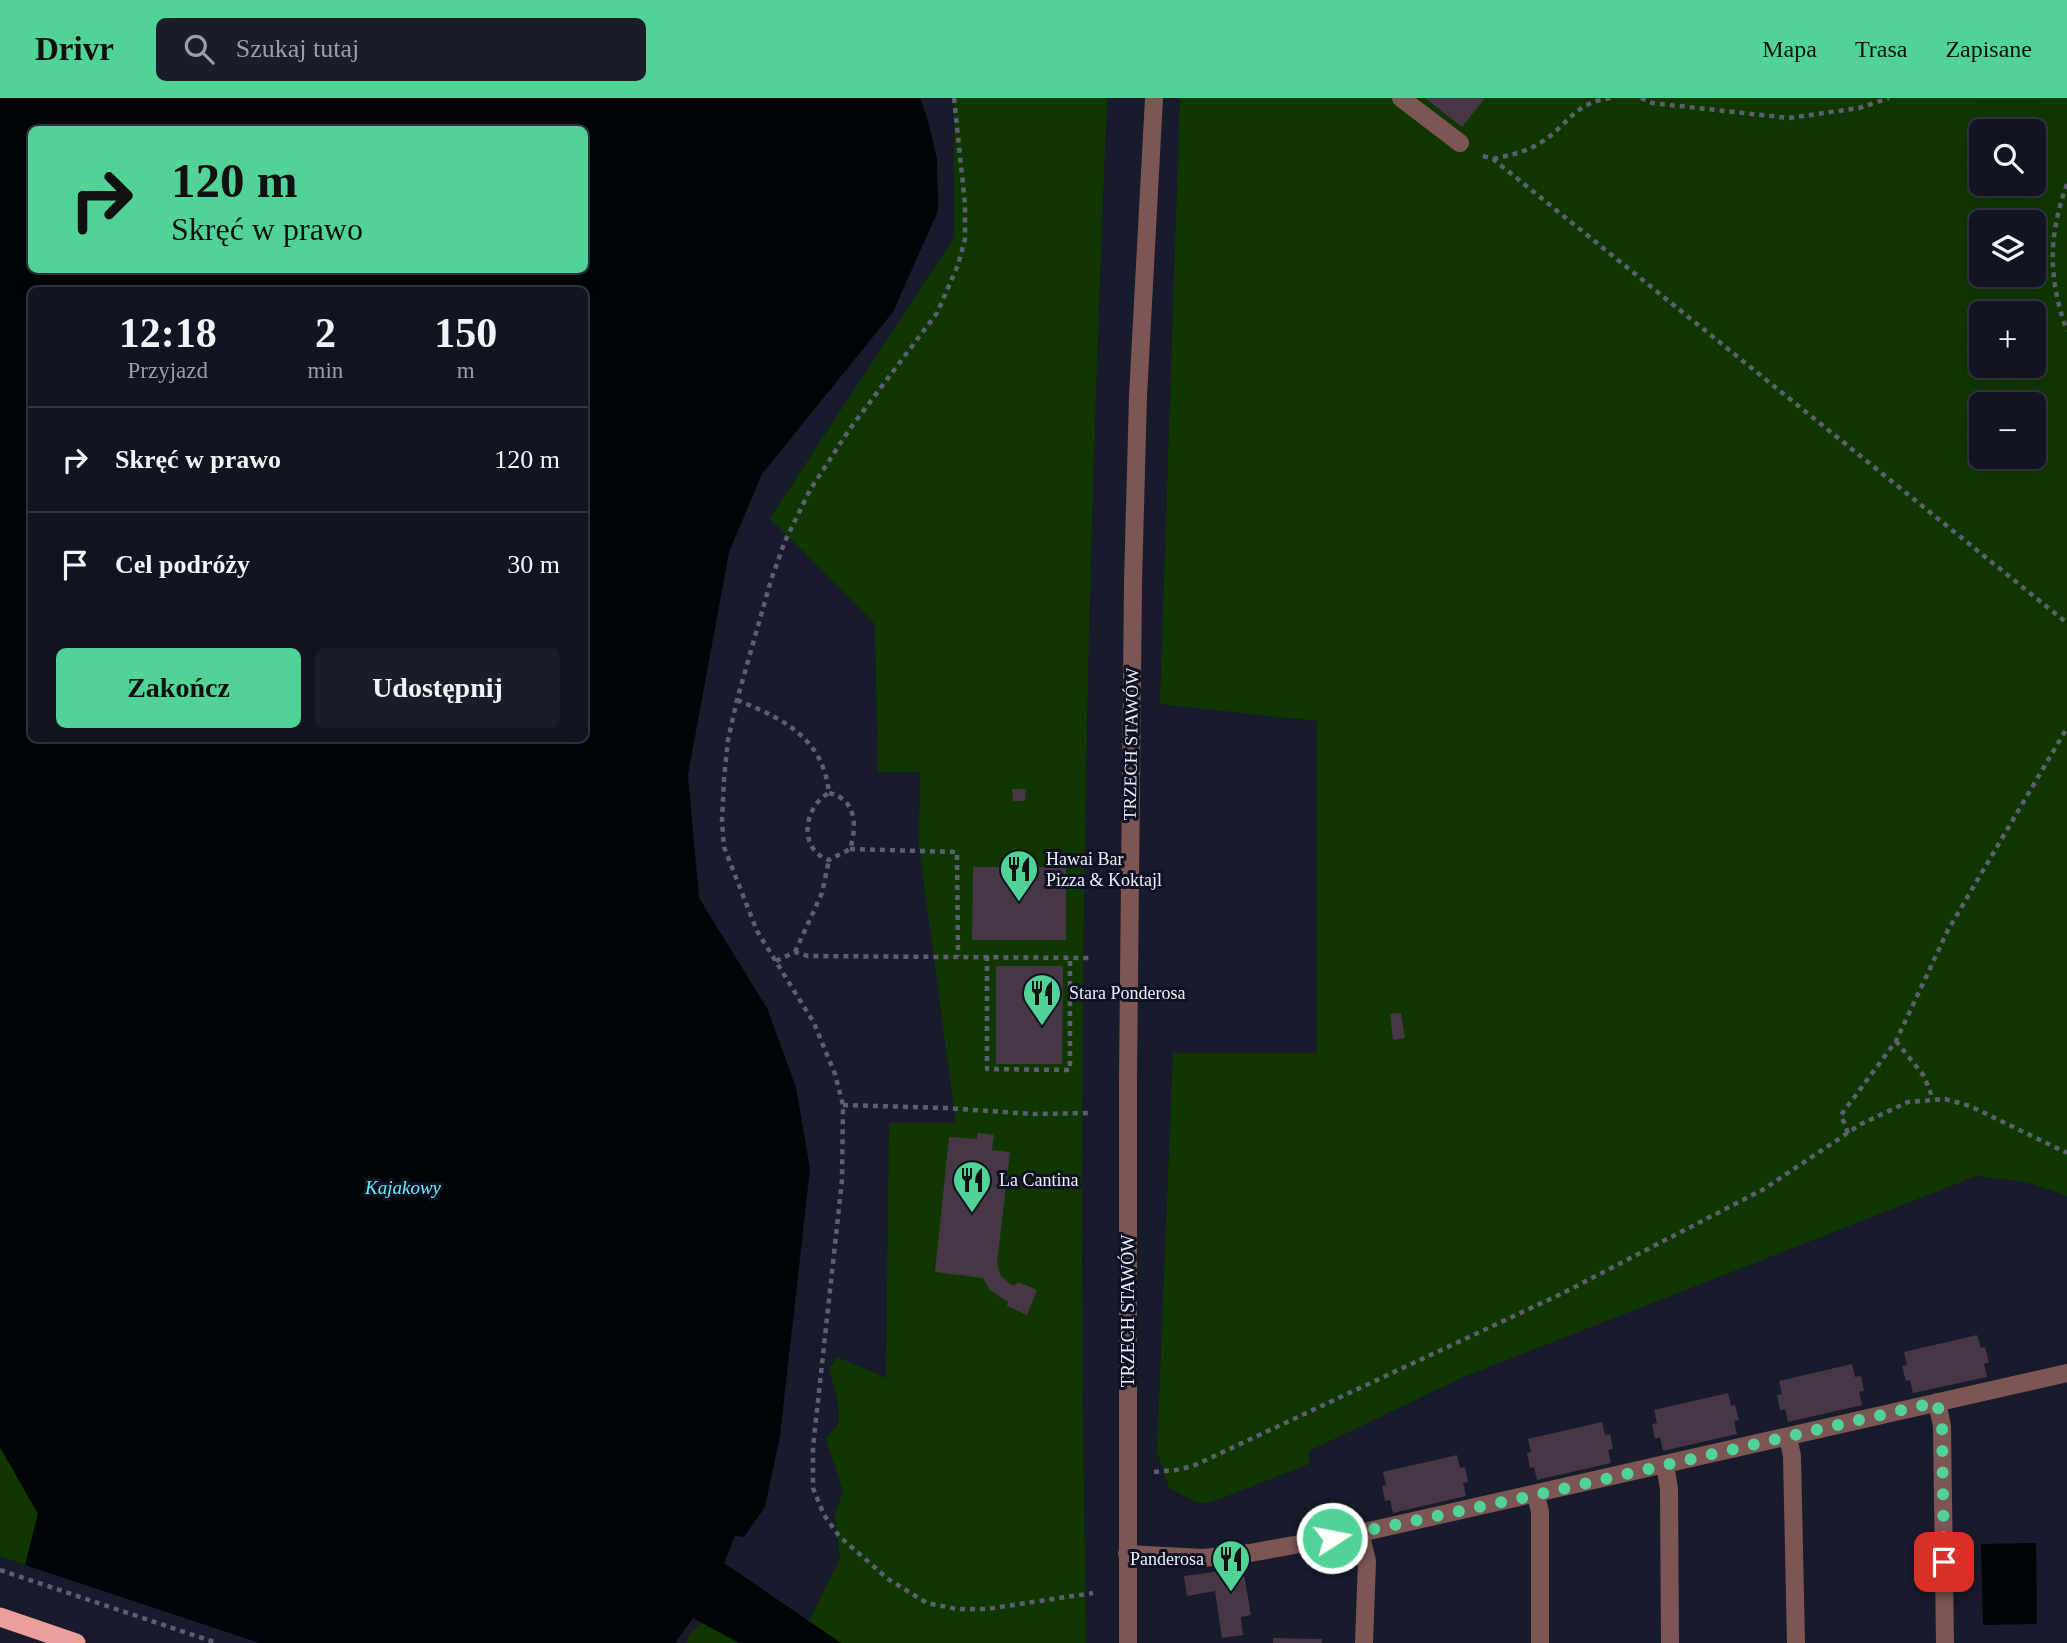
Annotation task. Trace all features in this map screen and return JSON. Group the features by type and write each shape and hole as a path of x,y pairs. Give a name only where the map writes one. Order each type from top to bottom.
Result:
{"highway":[{"path":"0,1617 76,1643"}],"street":[{"name":"TRZECH STAWÓW","path":"1128,1643 1128,1056 1133,582 1154,98"},
{"path":"1401,98 1460,143"},
{"path":"1127,1554 1203,1558 1250,1553 1360,1533 2067,1373"},
{"path":"1937,1402 1942,1426 1945,1643"},
{"path":"1788,1437 1792,1456 1796,1643"},
{"path":"1665,1464 1669,1489 1670,1643"},
{"path":"1536,1495 1540,1512 1539,1643"},
{"path":"1360,1533 1367,1561 1364,1643"}],"path":[{"path":"954,98 965,204 965,239 954,276 937,313 849,430 810,490 785,541 771,580 728,740 722,821 724,847 757,931 814,1023 835,1074 843,1105 842,1180 813,1447 813,1488 824,1515 839,1536 888,1579 927,1603 957,1609 988,1608 1093,1593"},
{"path":"1493,159 1518,153 1542,142 1572,114 1594,100 1614,98"},
{"path":"1641,98 1652,103 1789,118 1859,108 1889,98"},
{"path":"1460,143 1467,150 1493,159 2067,623"},
{"path":"2067,184 2060,203 2051,259 2057,303 2067,331"},
{"path":"737,701 775,716 803,736 824,765 829,793"},
{"path":"1848,1133 1841,1115 1896,1041 1948,930 2067,728"},
{"path":"829,793 839,795 853,811 855,835 850,849"},
{"path":"829,793 813,806 808,819 812,848 818,855 829,860"},
{"path":"829,860 850,849 957,852 958,956"},
{"path":"776,961 795,952 822,893 829,860"},
{"path":"795,952 807,957 1091,958"},
{"path":"988,957 987,1069 1070,1070 1070,958"},
{"path":"1896,1041 1924,1076 1933,1099"},
{"path":"1128,1473 1167,1471 1193,1466 1562,1294 1764,1189 1848,1133 1908,1102 1945,1099 1970,1107 2067,1153"},
{"path":"843,1105 1033,1114 1091,1114"},
{"path":"0,1570 217,1643"}],"green space":[{"path":"954,98 1107,98 1096,383 1083,954 1082,1290 1086,1643 782,1643 811,1618 840,1558 835,1514 843,1491 826,1439 839,1423 838,1401 829,1368 837,1357 886,1378 889,1123 956,1123 919,846 920,772 878,772 875,624 770,518 954,238"},
{"path":"1180,98 2067,98 2067,1196 2028,1182 1976,1176 1461,1378 1309,1451 1309,1464 1209,1503 1196,1502 1169,1488 1157,1451 1173,1053 1317,1053 1317,721 1160,704"},
{"path":"0,1448 39,1514 25,1565 0,1556"},
{"path":"713,1613 757,1643 687,1643 690,1634"}],"water":[{"name":"Kajakowy","path":"0,98 920,98 937,158 938,211 893,312 762,474 729,552 688,775 699,898 767,1008 796,1087 810,1169 780,1436 765,1507 744,1537 735,1536 724,1563 841,1643 739,1643 693,1618 675,1643 260,1643 25,1565 38,1514 0,1447"},
{"path":"2036,1543 2037,1624 1983,1625 1981,1544"}],"building":[{"path":"1425,98 1485,98 1462,127"},
{"path":"1012,789 1026,789 1025,801 1013,801"},
{"name":"Hawai Bar Pizza & Koktajl","path":"973,867 1066,867 1066,940 972,940"},
{"path":"996,966 1063,966 1062,1064 996,1064"},
{"path":"1401,1013 1405,1038 1393,1040 1390,1014"},
{"path":"977,1133 994,1135 992,1150 1010,1152 997,1263 1000,1275 1010,1284 1014,1286 1018,1282 1037,1290 1027,1315 1007,1306 1008,1302 990,1290 983,1278 935,1272 949,1137 977,1139"},
{"path":"1977,1335 1981,1348 1985,1347 1989,1362 1984,1364 1987,1377 1913,1393 1910,1380 1906,1381 1902,1366 1907,1365 1904,1352"},
{"path":"1852,1364 1855,1377 1861,1376 1864,1391 1859,1392 1862,1405 1788,1422 1785,1409 1780,1410 1777,1395 1782,1394 1779,1381"},
{"path":"1728,1393 1731,1406 1735,1405 1739,1420 1734,1421 1737,1434 1663,1451 1660,1437 1655,1439 1652,1424 1657,1423 1654,1410"},
{"path":"1602,1422 1605,1435 1610,1434 1613,1449 1608,1450 1611,1463 1537,1480 1534,1467 1530,1468 1528,1439"},
{"path":"1457,1455 1460,1468 1465,1467 1468,1482 1463,1483 1466,1496 1393,1513 1390,1500 1385,1501 1383,1472"},
{"path":"1243,1568 1251,1615 1241,1617 1243,1635 1222,1638 1215,1591 1187,1596 1184,1576"},
{"path":"1273,1638 1322,1639 1322,1643 1273,1643"}],"place":[{"name":"Hawai Bar Pizza & Koktajl","path":"1019,903"},
{"name":"Stara Ponderosa","path":"1042,1027"},
{"name":"La Cantina","path":"972,1214"},
{"name":"Panderosa","path":"1231,1593"}],"route":[{"path":"1332,1538 1536,1495 1937,1402 1942,1426 1944,1562"}]}
